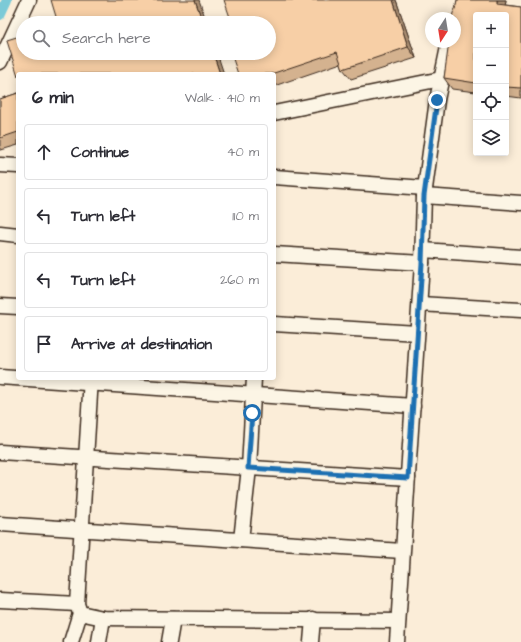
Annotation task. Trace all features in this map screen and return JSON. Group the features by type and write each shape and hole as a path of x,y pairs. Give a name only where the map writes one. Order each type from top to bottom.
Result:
{"street":[{"path":"22,16 29,0"},
{"path":"0,62 16,28"},
{"path":"397,642 420,304 424,192 441,79 448,48"},
{"path":"276,113 441,79"},
{"path":"0,165 16,166"},
{"path":"276,177 521,203"},
{"path":"0,233 16,235"},
{"path":"276,254 521,258"},
{"path":"420,304 521,310"},
{"path":"0,306 16,307"},
{"path":"276,324 417,333"},
{"path":"0,377 16,378"},
{"path":"71,642 78,609 91,380 413,406"},
{"path":"241,540 248,468 254,380"},
{"path":"0,452 408,478"},
{"path":"0,524 402,551"},
{"path":"0,600 78,609 103,618 398,621"},
{"path":"99,642 103,618"},
{"path":"169,642 173,619"},
{"path":"311,642 313,619"}],"building":[{"path":"51,0 195,0 201,16 56,16"},
{"path":"224,0 393,0 408,47 343,69 337,52 276,72 237,72 233,60 276,60 276,16 230,16"},
{"path":"457,0 497,0 497,4 521,7 521,88 509,87 509,12 473,12 473,83 444,78 448,48 461,48 461,12 454,12"},
{"path":"16,37 16,60 215,60 219,72 17,72 7,40"},
{"path":"16,94 16,133 0,138 0,99"}],"waterway":[{"path":"0,15 7,0"}],"route":[{"path":"252,413 248,468 408,478 422,263 424,196 437,100"}]}
